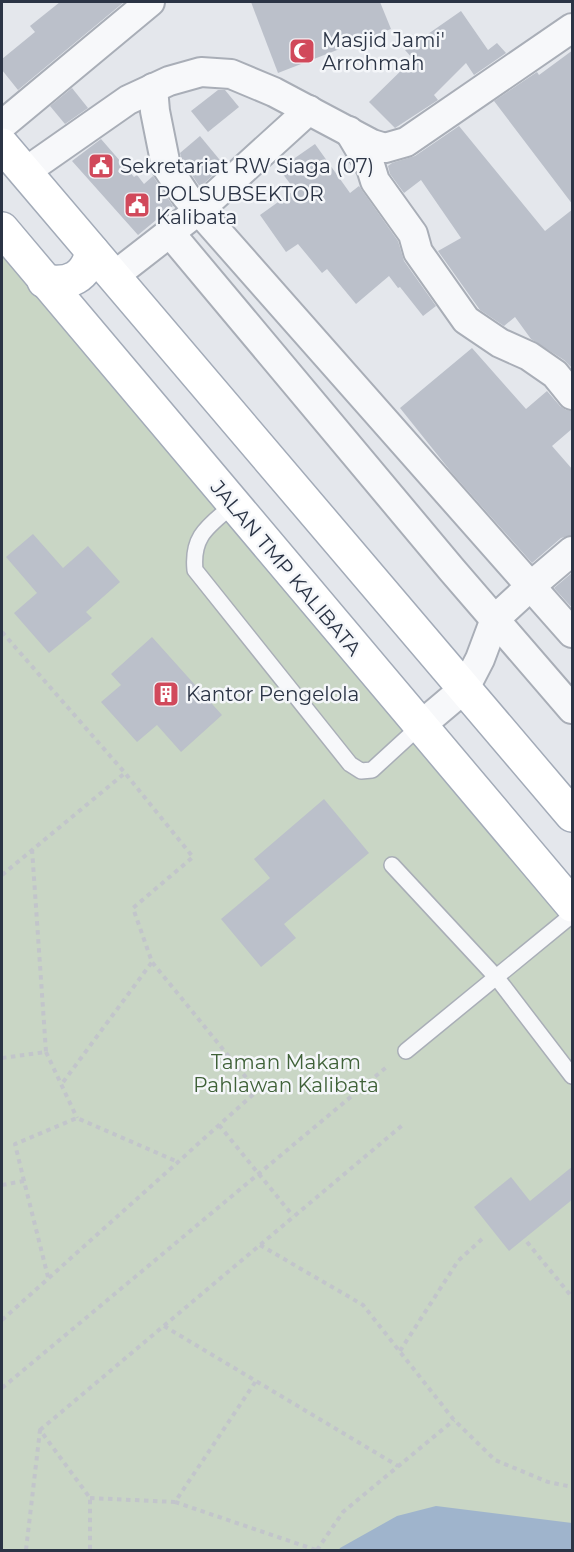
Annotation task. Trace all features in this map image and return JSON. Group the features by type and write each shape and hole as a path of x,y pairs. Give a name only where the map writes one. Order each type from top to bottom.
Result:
{"main road":[{"path":"2,145 573,815"},
{"name":"JALAN TMP KALIBATA","path":"2,229 573,906"},
{"path":"44,281 58,284 80,274 90,263 92,251"}],"street":[{"path":"2,125 150,2"},
{"path":"25,172 128,100 169,81 201,72 231,74 274,92 372,144 385,148 406,142 573,28"},
{"path":"153,88 155,111 166,166 186,196 573,633"},
{"path":"114,276 199,210 309,110"},
{"path":"349,131 371,168 375,181 413,234 418,252 466,320 500,343 529,356 555,374 573,395"},
{"path":"170,233 452,570 573,710"},
{"path":"420,726 465,688 480,659 495,619 573,551"}],"lane":[{"path":"226,511 206,527 193,553 195,570 350,764 361,771 372,770 420,726"},
{"path":"392,864 497,978 573,1076"},
{"path":"406,1051 573,915"}],"path":[{"path":"2,632 125,773 194,857 133,908 152,962 257,1091 2,1320"},
{"path":"2,875 125,773"},
{"path":"32,849 46,1052 61,1085 77,1118 178,1161"},
{"path":"61,1085 152,962"},
{"path":"2,1388 406,1051"},
{"path":"2,1058 46,1052"},
{"path":"49,1278 15,1144 77,1118"},
{"path":"26,1551 40,1430 405,1123"},
{"path":"219,1125 293,1216"},
{"path":"2,1185 24,1181"},
{"path":"399,1351 458,1261 482,1239"},
{"path":"527,1242 573,1297"},
{"path":"260,1245 363,1305 454,1420 495,1460 548,1482 573,1487"},
{"path":"164,1326 398,1466"},
{"path":"175,1502 256,1381"},
{"path":"90,1498 175,1502 316,1551 343,1512 454,1420"},
{"path":"40,1430 90,1498 90,1551"}],"green space":[{"name":"Taman Makam Pahlawan Kalibata","path":"2,227 572,905 572,1550 2,1550"}],"water":[{"path":"436,1506 572,1523 572,1550 339,1550 397,1516"}],"building":[{"path":"60,2 124,2 18,90 2,70 2,59 35,32 30,26"},
{"name":"Masjid Jami' Arrohmah","path":"251,2 380,2 391,29 278,73"},
{"path":"461,11 488,50 497,43 506,53 474,75 466,63 434,95 438,100 395,128 369,102 413,59 405,50"},
{"path":"573,50 573,205 494,101 537,72 539,75"},
{"path":"72,88 88,108 65,124 50,106"},
{"path":"218,90 225,90 239,107 208,132 191,111"},
{"path":"459,126 545,231 573,209 573,369 564,360 531,339 515,317 504,326 480,310 438,251 461,238 421,180 404,193 390,174 388,166 392,163 415,156"},
{"path":"200,136 224,165 200,187 182,160 180,153"},
{"path":"101,139 134,177 137,175 144,184 153,176 173,206 138,235 72,161"},
{"path":"315,144 350,193 359,186 398,241 404,261 436,306 423,316 389,276 356,304 327,269 322,273 298,244 286,252 260,215 295,190 279,169"},
{"path":"472,348 526,409 547,391 560,406 573,411 573,428 552,446 573,470 573,535 561,538 532,563 452,473 400,408"},
{"path":"33,534 63,568 88,546 120,582 86,612 92,618 49,653 14,613 37,593 6,557"},
{"path":"573,572 573,609 554,588"},
{"name":"Kantor Pengelola","path":"152,637 222,715 181,752 157,725 137,742 101,702 121,685 111,674"},
{"path":"324,799 369,853 284,924 296,938 261,967 221,919 270,878 254,859"},
{"path":"573,1166 573,1199 509,1251 474,1207 511,1177 530,1201"}],"place":[{"name":"Masjid Jami' Arrohmah","path":"302,51"},
{"name":"Sekretariat RW Siaga (07)","path":"101,166"},
{"name":"POLSUBSEKTOR Kalibata","path":"137,205"},
{"name":"Kantor Pengelola","path":"166,694"}]}
